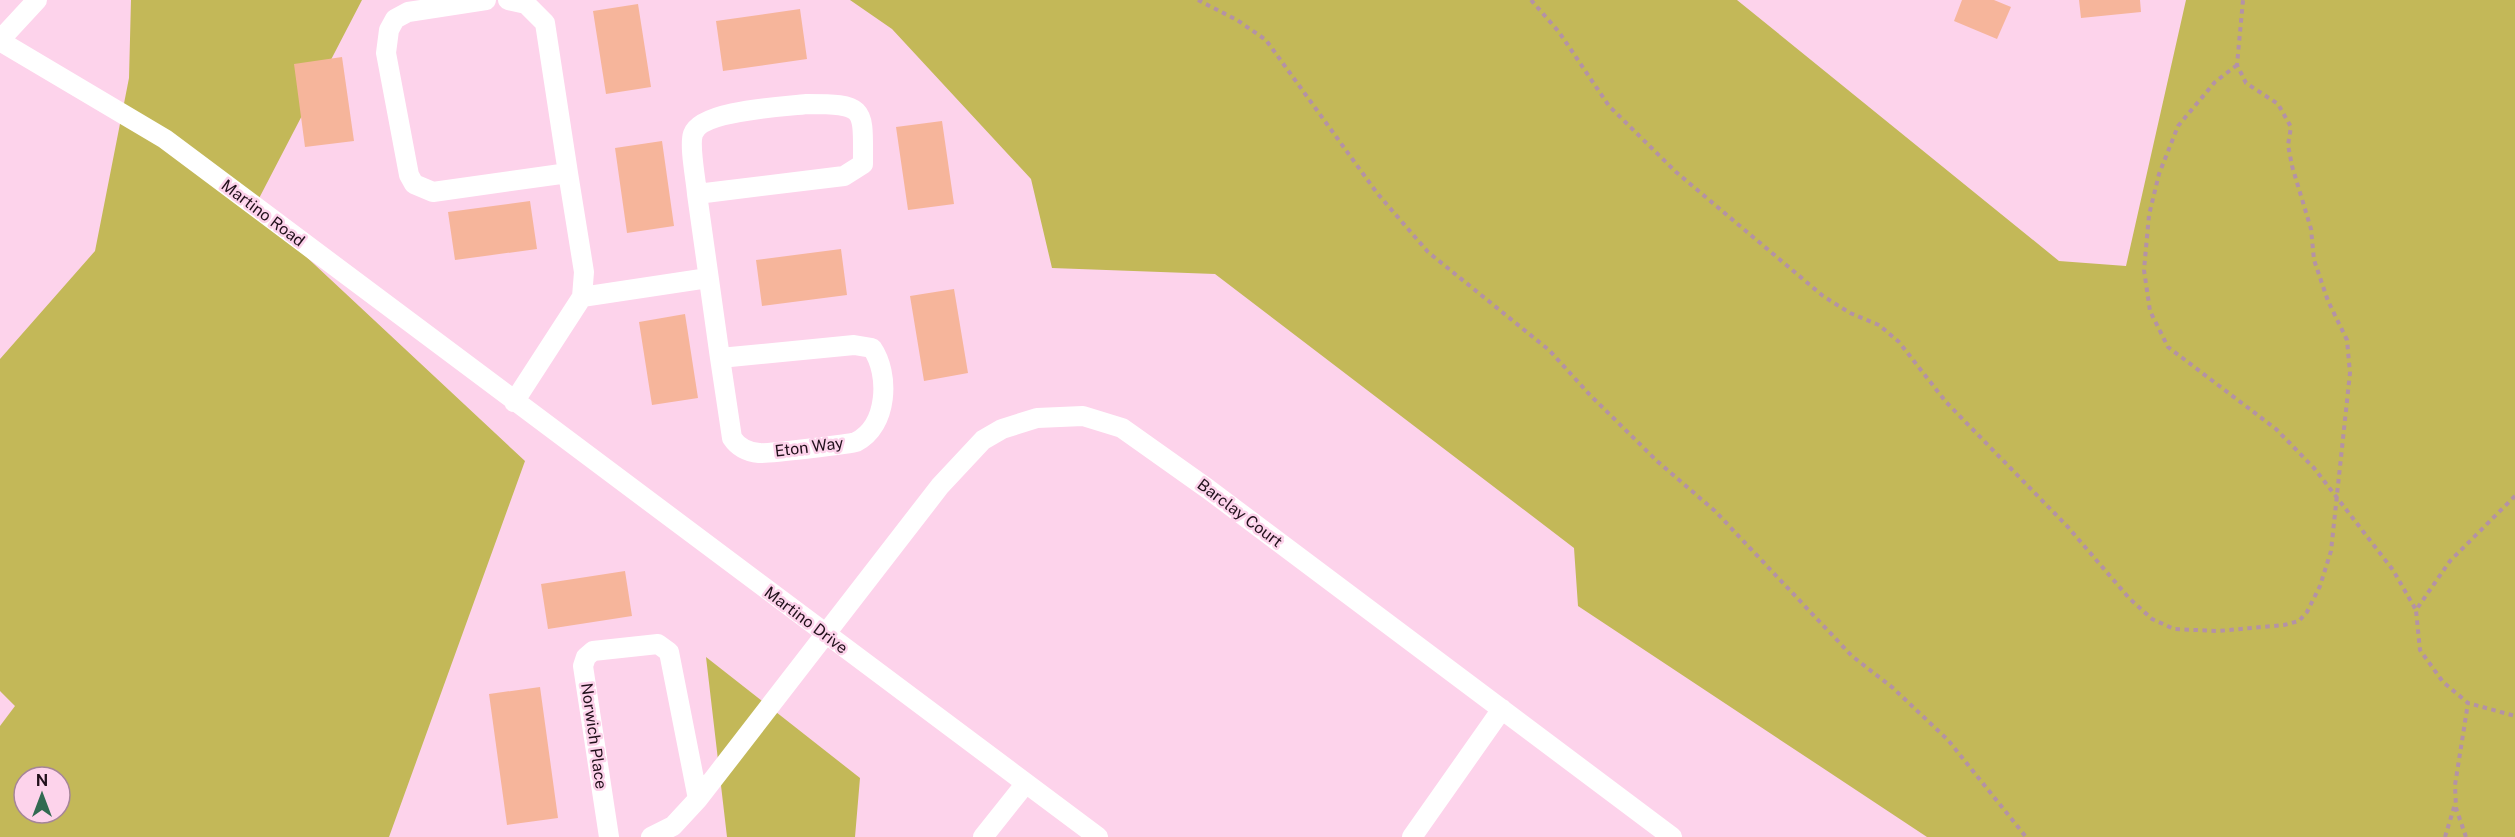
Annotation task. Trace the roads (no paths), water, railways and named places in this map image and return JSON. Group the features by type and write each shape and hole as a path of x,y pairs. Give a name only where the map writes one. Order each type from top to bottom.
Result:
{"street":[{"path":"0,40 37,0"},
{"path":"486,0 408,12 395,19 389,30 386,53 409,175 414,184 433,192 568,173"},
{"path":"508,0 526,4 544,23 584,272 582,297 578,308 514,402"},
{"name":"Martino Road","path":"0,40 165,139 514,402"},
{"name":"Eton Way","path":"697,194 844,176 863,164 863,121 857,111 841,104 807,104 718,116 698,126 692,135 697,194 708,279 732,438 738,447 759,453 856,442 874,425 884,399 880,358 872,348 854,345 720,358"},
{"path":"582,297 708,279"},
{"name":"Martino Drive","path":"514,402 1098,837"},
{"name":"Barclay Court","path":"825,634 940,486 983,440 1002,429 1036,418 1083,416 1122,428 1208,489 1672,837"},
{"path":"651,837 673,826 698,799 825,634"},
{"name":"Norwich Place","path":"609,837 584,666 586,657 593,651 658,644 669,652 698,799"},
{"path":"1412,837 1502,709"},
{"path":"983,837 1026,783"}]}
